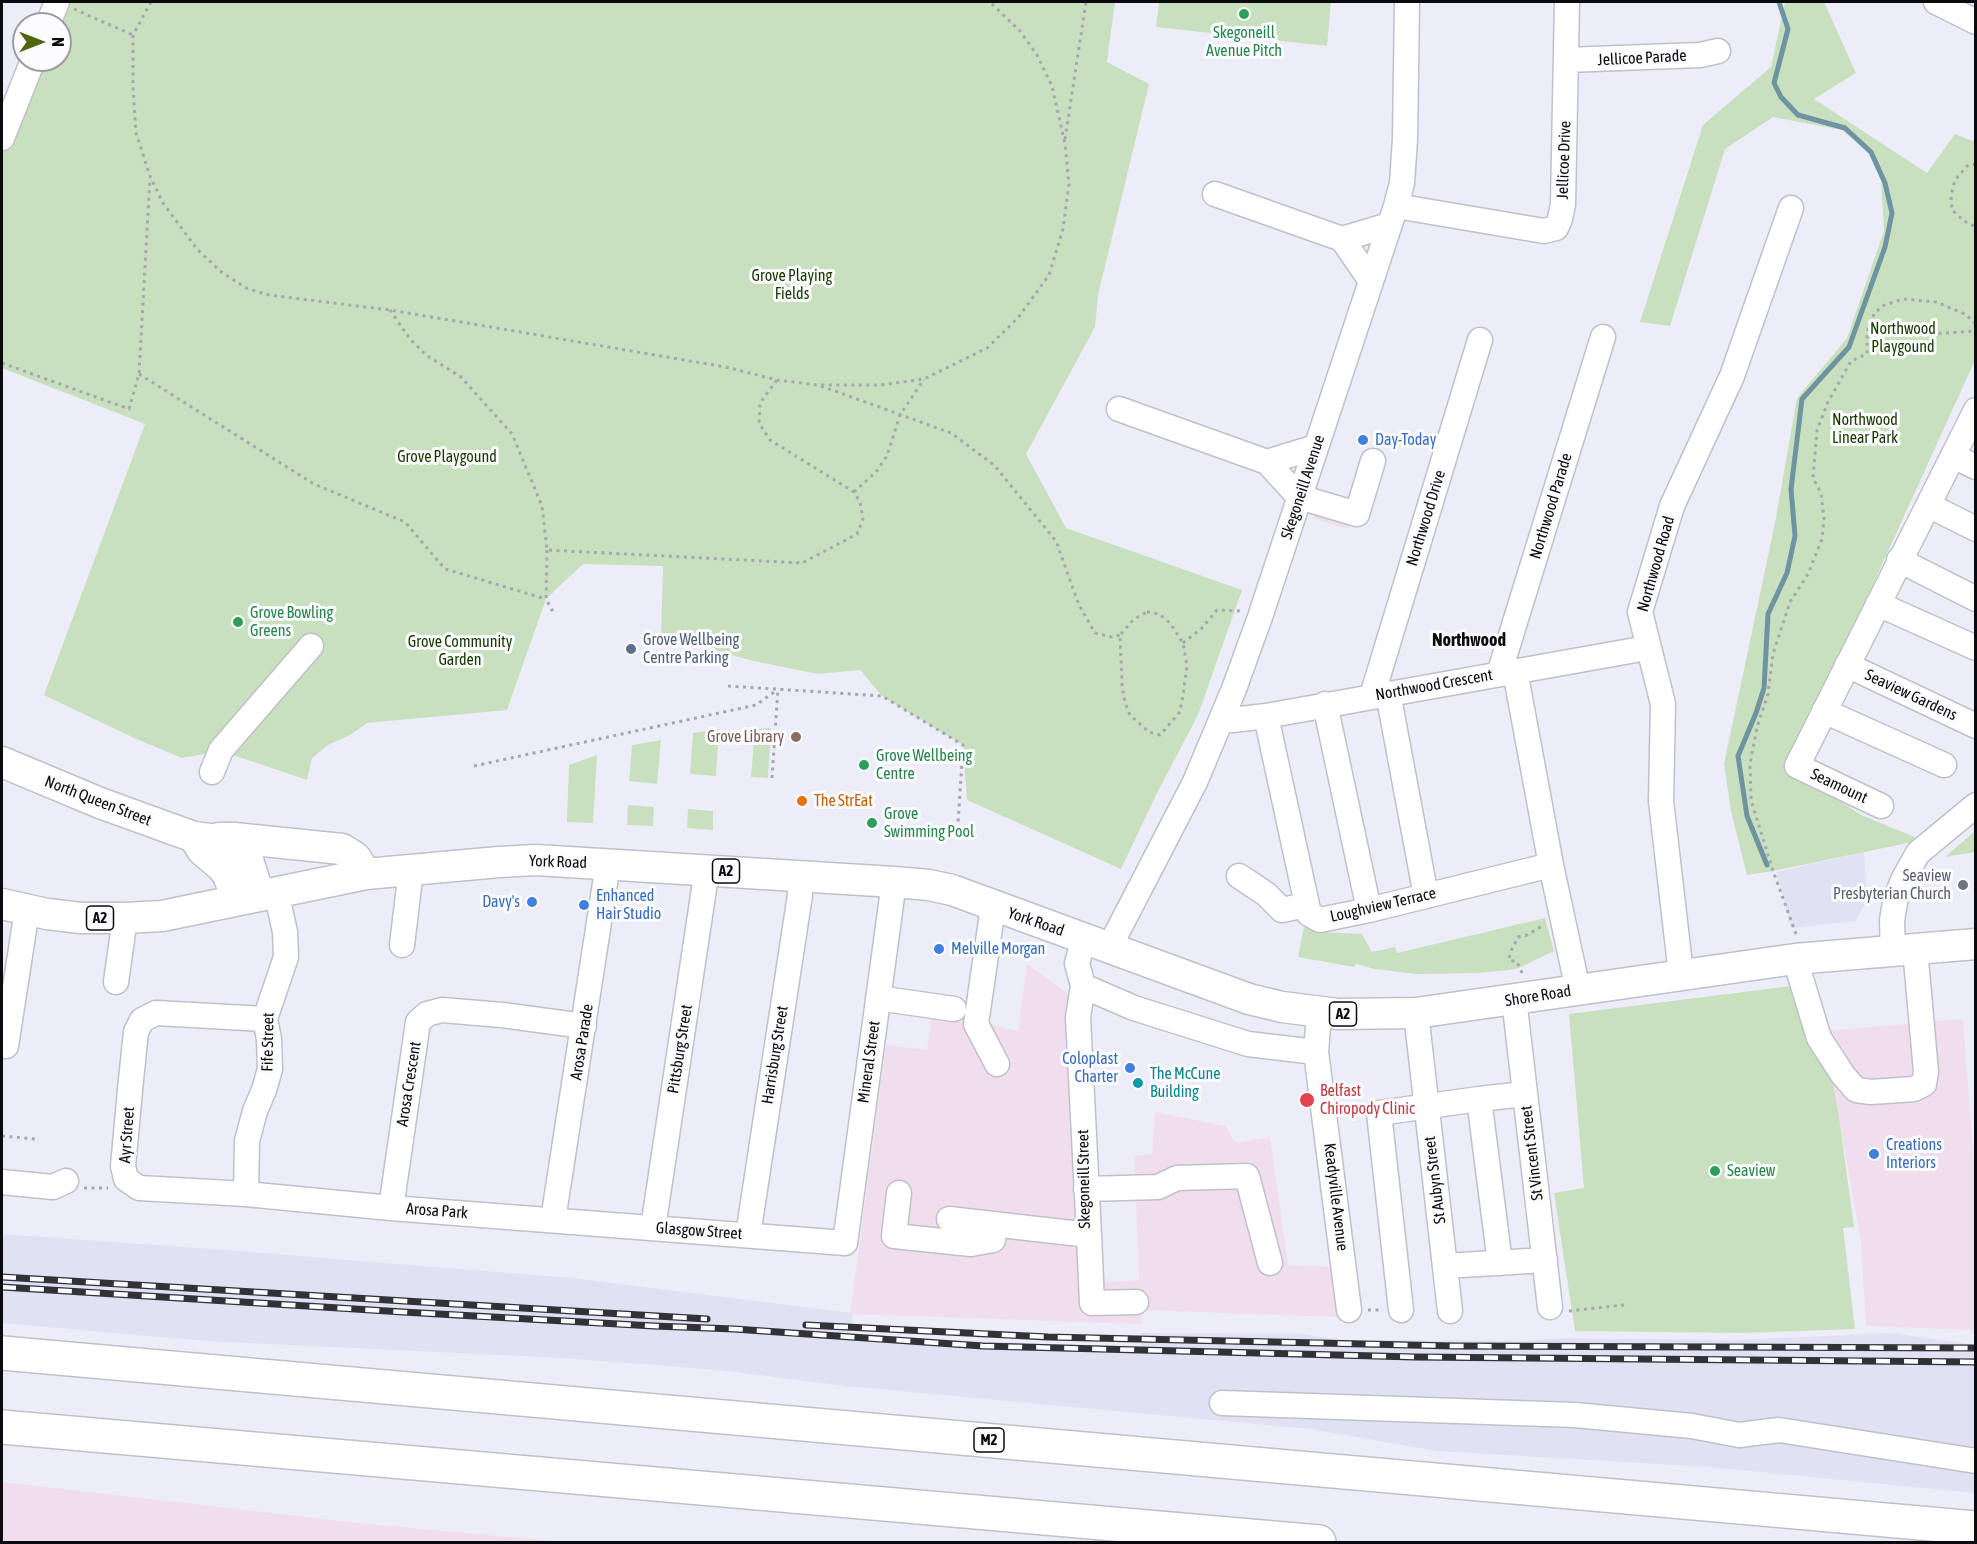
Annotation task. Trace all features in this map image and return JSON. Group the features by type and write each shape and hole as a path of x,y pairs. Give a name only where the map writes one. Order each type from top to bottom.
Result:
{"highway":[{"name":"M2","path":"2,1353 1976,1528"},
{"path":"2,1427 1319,1542"}],"main road":[{"name":"North Queen Street","path":"2,762 100,803 202,838 227,844 248,860 257,895"},
{"path":"202,838 234,838 342,849 355,857 366,874"},
{"name":"York Road","path":"14,907 47,915 81,918 162,916 366,874 527,861 799,875 940,887 1096,944"},
{"name":"Shore Road","path":"1096,944 1249,999 1319,1013 1416,1013 1518,986 1578,990 1681,974 1795,947 1904,950 1976,944"}],"street":[{"name":"Skegoneill Avenue","path":"1096,944 1195,782 1222,720 1260,617 1393,216 1402,183 1405,139 1407,2"},
{"name":"Jellicoe Drive","path":"1393,216 1544,231 1556,228 1563,204 1567,2"},
{"path":"1936,2 1976,22"},
{"name":"Jellicoe Parade","path":"1566,60 1700,55 1718,51"},
{"path":"2,138 28,72"},
{"path":"1215,194 1342,239 1371,281"},
{"name":"Northwood Road","path":"1681,974 1661,801 1663,704 1647,648 1640,612 1672,506 1732,376 1791,208"},
{"path":"1342,239 1393,216"},
{"name":"Northwood Parade","path":"1578,990 1507,672 1603,337"},
{"name":"Northwood Drive","path":"1426,896 1380,694 1480,340"},
{"path":"1119,409 1267,462 1299,497 1357,514 1373,461"},
{"path":"1944,765 1824,711 1976,410"},
{"path":"1267,462 1316,447"},
{"path":"1953,456 1976,467"},
{"path":"1928,505 1976,529"},
{"path":"1899,561 1976,599"},
{"path":"1878,604 1976,648"},
{"path":"212,772 221,750 311,646"},
{"name":"Northwood Crescent","path":"1222,720 1266,716 1647,648"},
{"name":"Seaview Gardens","path":"1847,665 1976,726"},
{"path":"1325,704 1369,910"},
{"name":"Seamount","path":"1824,711 1797,766 1881,806"},
{"name":"Loughview Terrace","path":"1266,716 1309,915 1320,920 1369,910 1551,865"},
{"path":"1795,947 1819,1038 1843,1075 1856,1090 1871,1092 1914,1089 1924,1084 1926,1072 1904,950 1892,920 1896,897 1918,854 1976,805"},
{"name":"Arosa Parade","path":"554,1220 609,864"},
{"path":"402,945 411,870"},
{"name":"Pittsburg Street","path":"653,1228 706,870"},
{"name":"Harrisburg Street","path":"748,1235 800,895 799,875"},
{"path":"1239,876 1266,894 1282,910 1306,905"},
{"name":"Mineral Street","path":"845,1242 894,882"},
{"name":"Fife Street","path":"246,1194 247,1141 270,1069 269,1040 265,1019 286,957 285,932 257,895"},
{"path":"6,1046 14,907"},
{"path":"993,907 976,1024 997,1064"},
{"path":"116,982 125,918"},
{"path":"1096,944 1077,963 1083,986 1134,1008 1248,1044 1316,1052"},
{"name":"Skegoneill Street","path":"950,1219 1089,1235 1078,1017 1083,986"},
{"name":"St Vincent Street","path":"1518,986 1525,1094 1550,1307"},
{"path":"878,998 954,1009"},
{"name":"Arosa Crescent","path":"391,1208 418,1022 427,1014 442,1010 584,1026"},
{"name":"Ayr Street","path":"265,1019 156,1013 142,1020 136,1032 123,1166 126,1179 139,1188 246,1194 320,1202"},
{"name":"Keadyville Avenue","path":"1319,1013 1316,1052 1349,1310"},
{"name":"St Aubyn Street","path":"1416,1013 1450,1311"},
{"path":"1401,1310 1379,1113 1525,1094"},
{"path":"1479,1099 1500,1263"},
{"path":"1086,1190 1158,1186 1177,1178 1247,1176 1270,1263"},
{"path":"2,1182 53,1187 66,1181"},
{"path":"899,1193 894,1236 971,1244 993,1240 995,1224"},
{"name":"Arosa Park","path":"320,1202 554,1220"},
{"name":"Glasgow Street","path":"554,1220 845,1242"},
{"path":"1089,1235 1092,1303 1136,1302"},
{"path":"1445,1266 1545,1260"},
{"path":"1222,1403 1575,1415 1692,1426 1739,1435 1779,1430 1976,1461"}],"path":[{"path":"151,2 133,35 135,133 150,176 163,203 196,249 220,271 246,288 269,295 390,310 726,367 777,380 817,385 881,385 924,379 987,348 1018,318 1049,275 1062,230 1069,184 1065,144 1052,86 1037,55 1020,32 990,2"},
{"path":"1065,144 1086,2"},
{"path":"61,4 133,35"},
{"path":"1976,165 1967,166 1955,180 1951,195 1952,210 1964,221 1976,227"},
{"path":"2,363 129,408 139,374 150,176"},
{"path":"1795,947 1751,800 1750,764 1757,727 1768,694 1773,654 1790,602 1808,574 1822,539 1824,518 1821,493 1813,478 1817,430 1828,402 1851,361 1867,354 1867,332 1874,314 1882,306 1903,299 1936,302 1965,314 1976,324"},
{"path":"390,310 410,339 426,355 460,377 512,434 542,506 547,550 546,599 554,612"},
{"path":"1931,334 1976,331"},
{"path":"139,374 314,484 405,522 445,569 546,599"},
{"path":"854,492 876,472 887,456 900,415 924,379"},
{"path":"547,550 802,562 856,534 863,519 860,502 854,492 770,440 759,423 760,403 777,380"},
{"path":"817,385 951,433 994,465 1056,541 1079,605 1095,633 1112,637 1120,635 1134,619 1147,612 1159,614 1170,623 1183,643 1187,666 1179,713 1160,735 1149,732 1130,715 1125,702 1120,635"},
{"path":"1183,643 1202,628 1217,610 1236,609 1260,617"},
{"path":"728,686 882,696 963,745 958,824"},
{"path":"474,766 756,705 778,689"},
{"path":"772,778 778,689"},
{"path":"1518,986 1517,962 1509,960 1518,937 1551,923"},
{"path":"2,1136 35,1139"},
{"path":"66,1181 81,1188 119,1188 133,1184"},
{"path":"1550,1307 1552,1313 1624,1305"}],"shaded area":[{"path":"1318,504 1353,515 1348,529 1313,518"},
{"path":"1864,852 1867,899 1856,921 1791,928 1776,872"},
{"path":"1027,964 1067,993 1091,1018 1102,1282 1139,1280 1134,1156 1152,1154 1155,1112 1225,1126 1236,1143 1270,1137 1288,1265 1333,1267 1338,1317 1142,1310 1142,1324 850,1314 886,1045 927,1050 932,1011 1018,1031"},
{"path":"1963,1019 1975,1177 1975,1330 1866,1326 1861,1242 1829,1062 1806,1028 1836,1030"},
{"path":"2,1234 572,1278 853,1313 850,1337 1141,1347 1141,1333 1303,1334 1338,1340 1523,1341 1566,1338 1732,1340 1892,1333 1975,1345 1975,1493 1710,1467 1437,1451 1310,1429 846,1386 719,1370 563,1358 206,1341 2,1323"},
{"path":"2,1482 367,1524 564,1542 2,1542"}],"green space":[{"name":"Grove Playing Fields","path":"56,2 1115,2 1107,62 1149,84 1098,295 1095,327 1026,454 1066,528 1242,590 1198,715 1121,869 967,800 963,745 882,696 860,670 818,674 754,661 661,637 663,566 583,564 546,599 507,710 367,723 350,735 328,745 312,758 307,780 221,751 182,758 44,695 145,424 2,368 2,137 27,72 72,72 72,12 58,12"},
{"name":"Skegoneill Avenue Pitch","path":"1159,2 1331,2 1327,46 1156,27"},
{"name":"Northwood Linear Park","path":"1785,2 1824,2 1856,73 1814,99 1927,173 1955,134 1975,142 1975,360 1790,767 1861,815 1922,840 1747,875 1731,811 1724,764 1775,523 1797,398 1847,338 1884,231 1881,179 1869,154 1842,130 1773,117 1725,149 1670,326 1640,322 1703,125 1771,67"},
{"path":"771,728 768,778 751,777 755,729"},
{"path":"719,729 716,776 690,774 693,733"},
{"path":"661,740 657,784 629,781 632,745"},
{"path":"597,755 593,823 567,822 569,765"},
{"path":"628,805 654,807 653,826 627,825"},
{"path":"688,809 713,811 713,830 687,828"},
{"path":"1975,831 1975,852 1945,857"},
{"path":"1545,918 1554,951 1519,968 1508,970 1416,974 1375,969 1356,964 1354,967 1298,957 1304,927 1319,932 1362,934 1372,952 1395,947 1397,953"},
{"name":"Seaview","path":"1799,985 1829,1061 1839,1117 1854,1227 1843,1228 1855,1329 1742,1333 1575,1331 1554,1193 1584,1188 1569,1014"}],"waterway":[{"path":"1767,865 1747,816 1738,756 1764,688 1768,614 1787,573 1795,536 1791,489 1802,399 1849,347 1885,247 1892,213 1885,183 1871,152 1845,128 1798,115 1781,97 1774,83 1788,29 1779,2"}],"railway":[{"path":"2,1277 707,1319"},
{"path":"2,1287 403,1312 734,1329 983,1346 1415,1357 1976,1362"},
{"path":"806,1325 1048,1337 1454,1346 1976,1348"}],"place":[{"name":"Skegoneill Avenue Pitch","path":"1244,14"},
{"name":"Day-Today","path":"1363,440"},
{"name":"Grove Bowling Greens","path":"238,622"},
{"name":"Grove Wellbeing Centre Parking","path":"631,649"},
{"name":"Grove Library","path":"796,737"},
{"name":"Grove Wellbeing Centre","path":"864,765"},
{"name":"The StrEat","path":"802,801"},
{"name":"Grove Swimming Pool","path":"872,823"},
{"name":"Seaview Presbyterian Church","path":"1963,885"},
{"name":"Davy's","path":"532,902"},
{"name":"Enhanced Hair Studio","path":"584,905"},
{"name":"Melville Morgan","path":"939,949"},
{"name":"Coloplast Charter","path":"1130,1068"},
{"name":"The McCune Building","path":"1138,1083"},
{"name":"Belfast Chiropody Clinic","path":"1307,1100"},
{"name":"Creations Interiors","path":"1874,1154"},
{"name":"Seaview","path":"1715,1171"}],"district":[{"name":"Northwood","path":"1469,640"}],"park label":[{"name":"Northwood Playgound","path":"1903,338"},
{"name":"Grove Playgound","path":"447,457"},
{"name":"Grove Community Garden","path":"460,651"}]}
